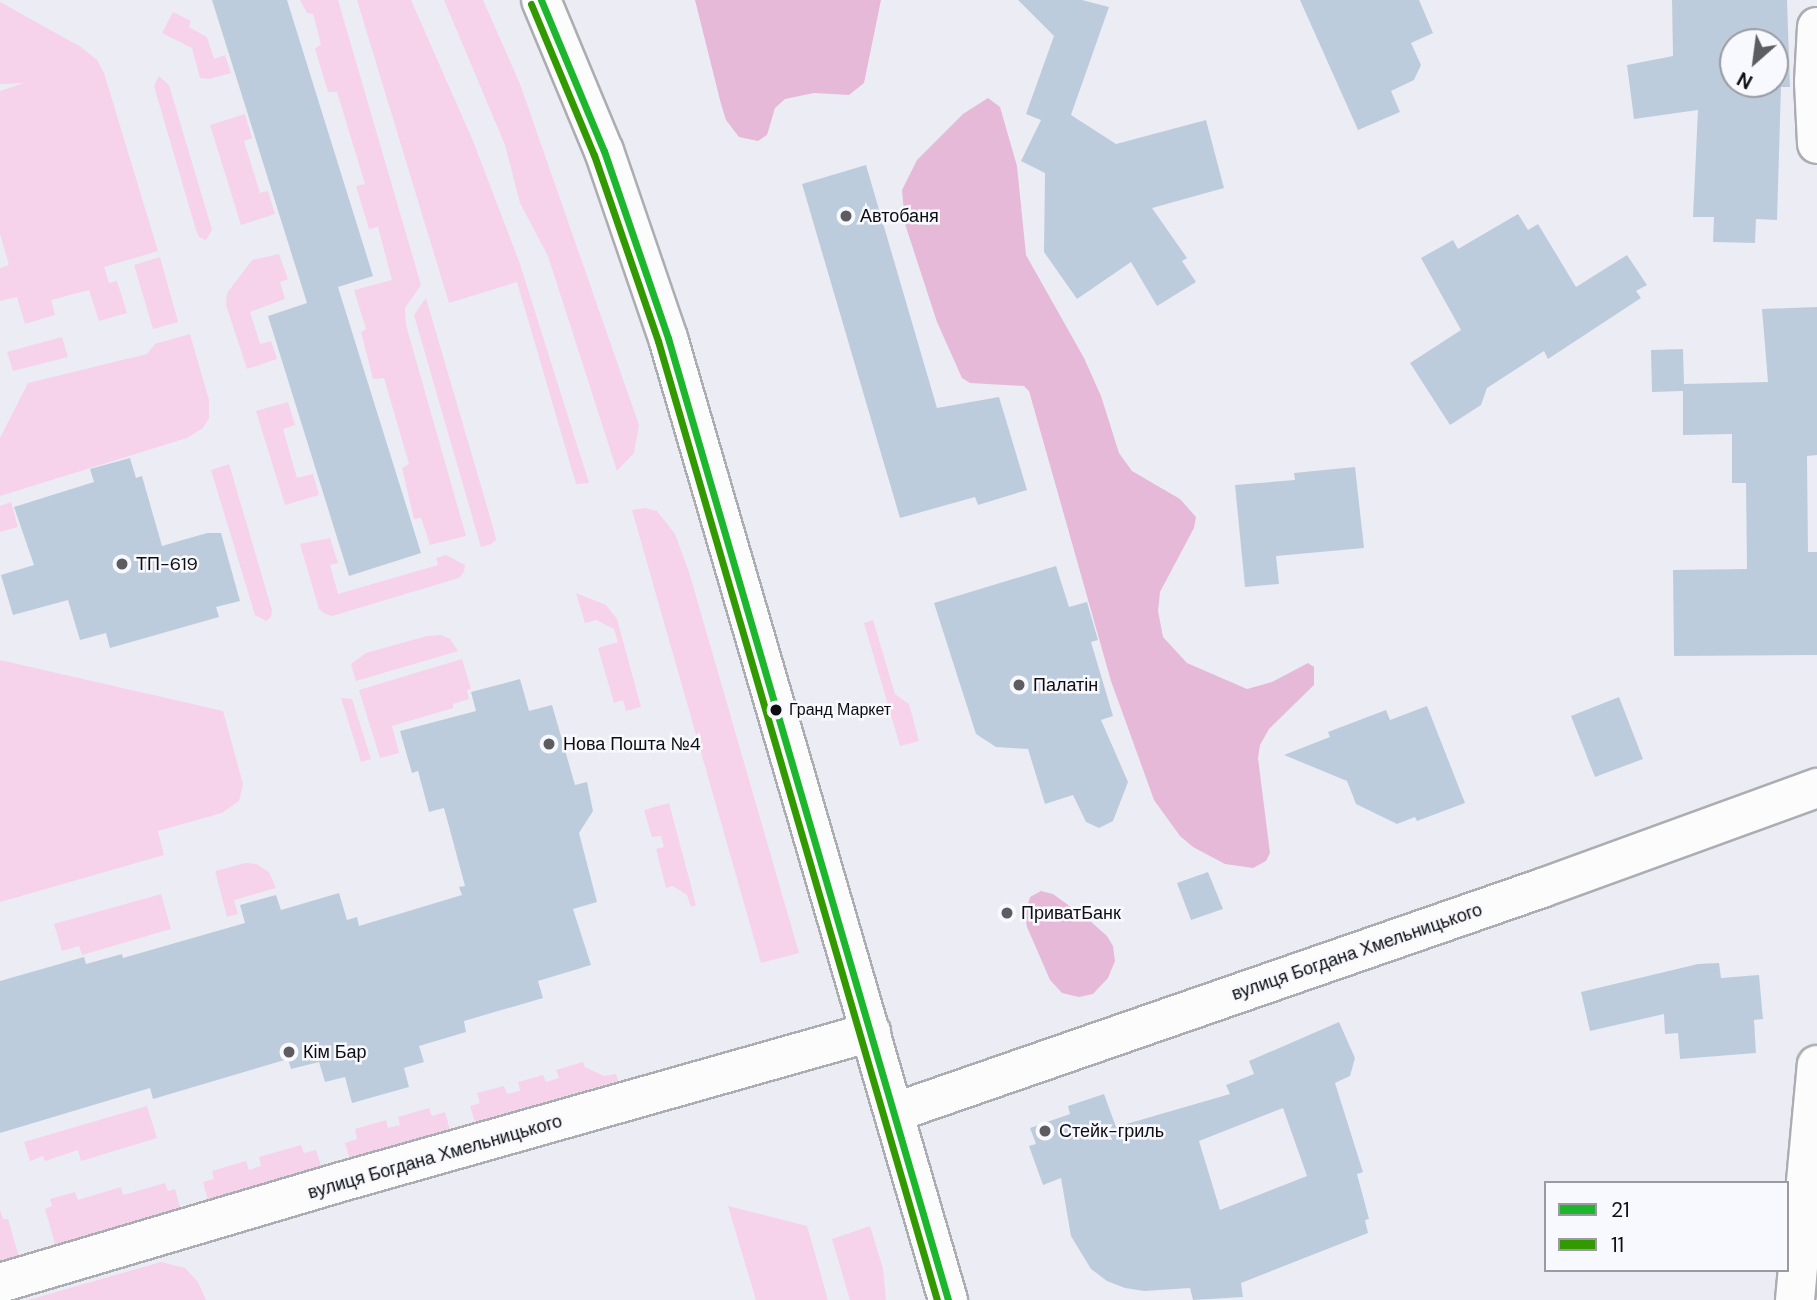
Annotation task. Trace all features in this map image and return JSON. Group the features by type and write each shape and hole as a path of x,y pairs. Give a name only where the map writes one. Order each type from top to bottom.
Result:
{"street":[{"path":"541,0 604,151 668,338 896,1112 948,1300"},
{"path":"1817,27 1814,82 1817,144"},
{"name":"вулиця Богдана Хмельницького","path":"896,1112 1542,888 1817,788"},
{"name":"вулиця Богдана Хмельницького","path":"0,1283 341,1182 871,1032"},
{"path":"1795,1300 1817,1065"}],"shaded area":[{"path":"300,0 338,0 421,285 405,308 406,325 466,536 430,545 421,518 414,519 402,468 409,464 384,378 373,379 361,332 366,329 354,290 392,280 378,227 369,229 356,186 365,184 337,92 328,92 315,49 321,44 313,14 307,13"},
{"path":"357,0 411,0 473,141 520,264 589,483 576,484 517,282 449,303"},
{"path":"444,0 483,0 520,84 639,425 634,453 617,471 548,256 520,203 505,145"},
{"path":"695,0 881,0 864,83 849,95 814,93 785,99 775,108 767,135 758,141 739,137 726,120"},
{"path":"0,2 81,47 97,60 104,73 158,251 104,267 109,283 117,281 127,313 99,321 89,290 51,300 55,315 25,324 17,297 0,301 0,268 9,265 0,234 0,91 24,83 0,84"},
{"path":"173,12 191,21 189,27 207,37 214,59 225,55 231,73 210,79 200,78 192,48 162,33"},
{"path":"159,76 169,85 212,230 206,240 199,237 196,230 154,86"},
{"path":"988,98 1000,107 1017,166 1026,255 1084,358 1101,396 1119,453 1132,471 1180,499 1196,517 1194,528 1160,592 1158,611 1163,637 1187,663 1247,689 1272,682 1308,663 1314,667 1314,685 1269,729 1260,745 1258,758 1270,853 1266,861 1253,868 1225,864 1193,847 1180,836 1154,800 1111,681 1029,391 1024,386 970,383 962,378 937,322 905,224 902,190 917,160 963,114"},
{"path":"245,114 252,138 244,141 260,193 268,191 275,214 241,225 210,125"},
{"path":"279,254 288,279 280,282 285,299 250,312 260,344 271,341 277,359 247,369 226,305 227,293 252,260"},
{"path":"160,257 178,322 153,329 134,265"},
{"path":"426,298 495,534 496,540 481,547 414,315"},
{"path":"190,334 209,400 209,418 203,428 187,438 0,496 0,438 28,383 147,354 155,344"},
{"path":"62,337 68,357 13,371 7,352"},
{"path":"288,402 295,425 283,429 297,478 313,474 319,495 285,505 256,411"},
{"path":"229,464 272,610 271,617 266,621 255,615 211,470"},
{"path":"11,502 18,527 0,532 0,506"},
{"path":"646,508 657,511 675,534 689,572 799,953 761,963 632,510"},
{"path":"330,538 338,563 330,565 338,594 438,565 436,558 446,555 465,565 464,572 459,578 332,616 319,609 300,544"},
{"path":"576,593 606,605 617,619 641,707 626,711 623,700 614,703 598,648 618,642 614,629 596,620 585,623"},
{"path":"873,620 895,694 909,704 919,741 900,746 864,623"},
{"path":"441,635 450,639 458,651 356,681 351,664 366,653 427,636"},
{"path":"462,659 471,689 467,690 469,699 453,704 453,708 392,726 399,753 380,758 359,690"},
{"path":"0,660 223,711 243,784 239,801 222,813 158,831 164,855 0,902"},
{"path":"341,698 352,699 371,759 361,762"},
{"path":"669,803 696,905 691,907 687,895 673,886 666,888 656,849 664,847 661,836 652,837 644,810"},
{"path":"246,863 256,864 269,872 276,888 234,900 238,914 227,917 215,871"},
{"path":"1041,891 1053,894 1089,920 1107,936 1113,946 1115,961 1108,978 1093,994 1079,997 1062,993 1050,980 1027,927 1025,915 1030,897"},
{"path":"161,894 171,929 82,955 79,946 62,951 54,924"},
{"path":"583,1062 585,1067 604,1076 616,1074 618,1081 475,1122 470,1106 480,1103 477,1093 504,1086 507,1094 520,1091 518,1082 543,1075 546,1082 559,1078 556,1070"},
{"path":"147,1106 157,1138 81,1161 78,1150 45,1161 43,1156 30,1161 24,1142"},
{"path":"429,1108 432,1116 445,1112 450,1130 350,1160 345,1143 357,1139 355,1129 386,1120 388,1128 400,1125 398,1117"},
{"path":"301,1145 304,1153 316,1150 322,1169 208,1201 203,1182 214,1179 212,1171 246,1161 249,1170 261,1166 259,1157"},
{"path":"165,1183 168,1191 175,1189 181,1211 56,1247 45,1209 52,1206 50,1199 75,1192 78,1200 121,1187 123,1195"},
{"path":"728,1206 807,1226 828,1300 756,1300"},
{"path":"0,1210 3,1219 8,1219 19,1257 0,1262"},
{"path":"870,1226 883,1269 886,1300 850,1300 832,1239"},
{"path":"161,1262 185,1268 198,1282 206,1300 28,1300"}],"building":[{"path":"212,0 287,0 373,276 338,287 421,553 349,576 268,316 307,303"},
{"path":"1018,0 1082,0 1109,7 1071,115 1116,144 1206,120 1224,188 1152,208 1187,258 1182,261 1196,282 1157,306 1131,262 1077,299 1044,252 1045,173 1021,161 1041,120 1026,114 1054,36"},
{"path":"1300,0 1419,0 1433,33 1411,43 1421,65 1414,80 1391,91 1400,112 1358,130"},
{"path":"1672,0 1787,0 1788,28 1719,28 1719,98 1781,98 1777,220 1756,219 1755,243 1713,242 1714,217 1693,217 1698,110 1634,119 1627,65 1673,56"},
{"path":"866,165 937,408 999,397 1027,490 978,505 975,497 900,518 802,184"},
{"path":"1518,214 1528,230 1538,224 1576,287 1627,255 1647,285 1636,291 1641,298 1548,359 1544,351 1487,388 1481,405 1450,425 1410,363 1461,330 1421,258 1453,240 1458,249"},
{"path":"1817,307 1817,455 1807,456 1808,552 1817,552 1817,655 1674,656 1673,570 1747,569 1746,483 1732,483 1732,434 1683,435 1683,391 1652,392 1651,350 1683,349 1684,384 1768,382 1762,309"},
{"name":"ТП-619","path":"130,458 136,478 142,476 162,546 207,533 221,533 240,601 216,607 219,617 110,648 106,633 80,640 68,600 13,615 1,575 34,565 14,507 94,482 90,469"},
{"path":"1355,467 1364,548 1276,556 1279,584 1245,587 1235,485 1295,480 1294,473"},
{"name":"Палатін","path":"1056,566 1069,607 1087,602 1098,640 1091,642 1113,716 1101,720 1128,782 1113,821 1099,828 1086,822 1073,795 1045,804 1028,749 996,747 976,734 934,603"},
{"path":"520,679 529,711 552,705 575,785 587,782 593,811 579,833 597,902 573,909 591,965 538,981 543,998 464,1021 466,1032 419,1046 424,1062 404,1068 409,1087 352,1103 345,1077 325,1082 319,1062 291,1069 288,1059 153,1099 150,1088 0,1133 0,981 84,957 86,964 122,954 123,958 245,923 240,905 276,895 281,910 339,893 347,920 357,917 359,926 462,895 459,887 465,886 444,808 429,812 418,771 412,773 400,731 476,711 471,692"},
{"path":"1619,697 1643,759 1595,777 1571,716"},
{"path":"1427,706 1465,803 1417,821 1415,817 1397,824 1356,804 1347,781 1284,755 1330,737 1328,732 1386,710 1390,720"},
{"path":"1208,872 1223,909 1191,920 1177,883"},
{"path":"1719,963 1721,978 1759,975 1763,1019 1754,1020 1756,1053 1680,1059 1678,1033 1665,1034 1664,1014 1590,1031 1581,992 1698,964"},
{"path":"1339,1022 1355,1058 1350,1076 1335,1083 1363,1172 1357,1174 1369,1219 1365,1220 1368,1233 1241,1283 1243,1297 1193,1300 1190,1288 1144,1291 1107,1281 1091,1269 1071,1236 1061,1178 1043,1185 1029,1146 1036,1144 1030,1128 1070,1114 1068,1106 1104,1094 1116,1127 1230,1094 1226,1085 1254,1074 1249,1061","holes":["1283,1108 1307,1176 1220,1210 1199,1141"]}],"transit line":[{"name":"21","path":"541,0 604,151 668,338 948,1300"},
{"name":"11","path":"531,4 594,155 658,341 937,1300"}],"place":[{"name":"Автобаня","path":"846,216"},
{"name":"ТП-619","path":"122,564"},
{"name":"Палатін","path":"1019,685"},
{"name":"Гранд Маркет","path":"776,710"},
{"name":"Нова Пошта №4","path":"549,744"},
{"name":"ПриватБанк","path":"1007,913"},
{"name":"Кім Бар","path":"289,1052"},
{"name":"Стейк-гриль","path":"1045,1131"}]}
